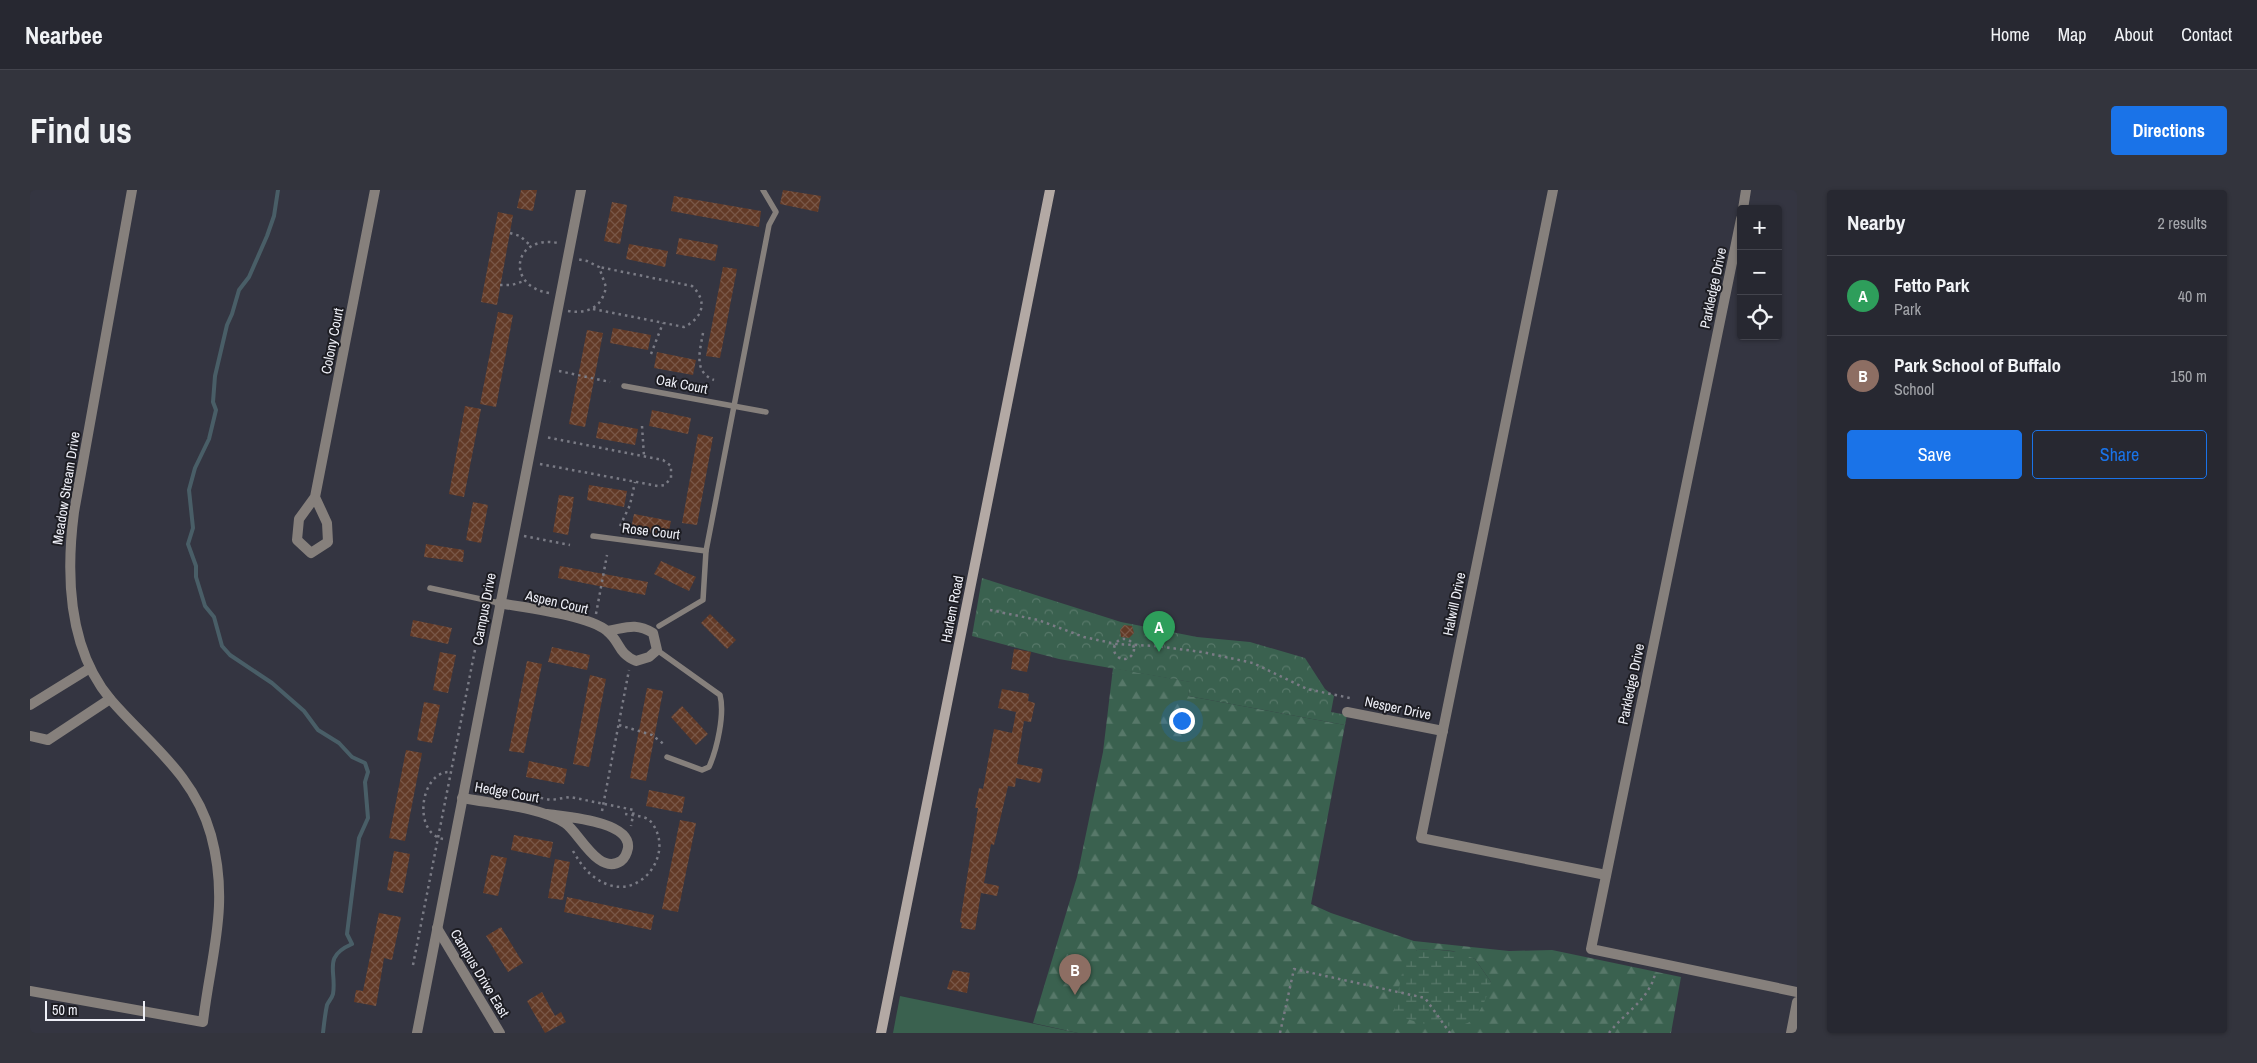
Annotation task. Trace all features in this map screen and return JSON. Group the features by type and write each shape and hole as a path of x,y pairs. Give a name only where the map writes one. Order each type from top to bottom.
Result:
{"main road":[{"name":"Harlem Road","path":"880,1033 1050,190"}],"street":[{"name":"Meadow Stream Drive","path":"30,991 203,1022 217,940 220,908 219,878 211,834 193,794 173,764 110,699 90,668 82,645 71,599 70,544 74,512 132,190"},
{"name":"Colony Court","path":"315,498 327,523 328,542 311,554 297,540 299,519 315,498 375,190"},
{"name":"Campus Drive","path":"417,1033 581,190"},
{"name":"Halwill Drive","path":"1553,190 1420,838 1606,875"},
{"path":"1744,205 1746,190"},
{"name":"Parkledge Drive","path":"1737,238 1591,949 1797,992"},
{"name":"Aspen Court","path":"500,603 581,619 607,631 625,656 636,661 649,657 656,650"},
{"path":"607,631 642,626 653,633 656,650"},
{"path":"30,705 90,668"},
{"path":"30,736 48,740 110,699"},
{"name":"Nesper Drive","path":"1347,712 1442,731"},
{"name":"Hedge Court","path":"462,798 547,814 613,828 625,835 628,842 625,857 620,862 611,864 602,861 591,853 567,824 547,814"},
{"name":"Campus Drive East","path":"437,928 500,1033"},
{"path":"1791,1033 1797,1002"}],"lane":[{"path":"659,626 703,600 706,551 769,225 776,212 763,190"},
{"name":"Oak Court","path":"624,386 766,412"},
{"name":"Rose Court","path":"593,536 706,551"},
{"path":"430,588 500,603"},
{"path":"656,650 720,695 723,706 713,757 709,767 702,770 667,757"}],"path":[{"path":"510,234 520,236 530,245"},
{"path":"549,293 535,290 524,281 520,263 522,256 530,245 546,241 558,243"},
{"path":"567,310 578,312 593,309 684,326 697,318 702,312 703,303 697,290 682,282 599,267 587,261 577,259"},
{"path":"593,309 601,302 606,287 599,267"},
{"path":"500,284 512,285 524,281"},
{"path":"651,354 663,323"},
{"path":"703,334 699,358 700,368 703,373 714,380"},
{"path":"559,371 610,382"},
{"path":"642,426 644,456"},
{"path":"536,463 658,486 665,485 671,478 671,466 668,462 541,436"},
{"path":"620,526 630,505 635,482"},
{"path":"522,536 570,545"},
{"path":"596,615 607,555"},
{"path":"413,965 453,772 483,609"},
{"path":"990,610 1038,620 1084,637 1116,644 1202,652 1253,662 1308,689 1350,698"},
{"path":"1116,644 1116,654 1124,658 1132,654 1133,645"},
{"path":"602,811 629,670"},
{"path":"618,725 652,735 666,745"},
{"path":"443,839 438,838 428,830 423,804 434,780 440,774 453,772"},
{"path":"480,776 478,785 551,800 570,797 634,810 631,826"},
{"path":"1609,1033 1620,1019 1638,1004 1652,986 1658,963"},
{"path":"1280,1033 1294,969 1425,998 1450,1033"}],"green space":[{"path":"982,578 1121,622 1197,637 1250,642 1305,658 1325,689 1334,696 1331,712 1347,715 1345,725 1188,696 1190,682 1059,659 972,636"},
{"path":"1113,668 1191,682 1188,696 1345,725 1311,904 1331,913 1414,941 1509,951 1552,950 1681,977 1671,1033 1078,1033 1033,1023 1077,877 1103,752","holes":["1430,949 1453,951 1475,959 1491,982 1412,954 1417,950"]},
{"path":"1430,949 1459,952 1475,959 1491,982 1482,1007 1472,1020 1466,1024 1445,1026 1421,1023 1394,1012 1402,973 1409,954 1417,950"},
{"path":"900,996 1078,1033 893,1033"}],"building":[{"path":"521,190 537,190 533,211 517,208"},
{"path":"783,190 821,196 818,212 780,204"},
{"path":"674,196 761,211 759,227 671,211"},
{"path":"612,202 627,205 620,244 604,241"},
{"path":"498,212 513,215 497,305 481,302"},
{"path":"679,238 718,245 715,261 676,254"},
{"path":"629,244 668,251 665,267 626,259"},
{"path":"723,267 737,269 720,358 706,356"},
{"path":"498,312 513,315 496,407 480,404"},
{"path":"613,328 651,335 648,350 610,343"},
{"path":"587,330 603,333 585,427 569,424"},
{"path":"657,352 696,360 693,375 654,368"},
{"path":"465,406 481,409 464,497 449,494"},
{"path":"652,410 691,418 688,434 649,426"},
{"path":"599,422 638,429 635,445 596,438"},
{"path":"698,434 713,437 697,525 682,523"},
{"path":"589,485 627,491 624,507 587,500"},
{"path":"559,495 574,497 568,535 553,532"},
{"path":"473,502 488,505 481,543 466,540"},
{"path":"634,514 671,521 668,536 631,529"},
{"path":"426,544 464,550 463,562 424,557"},
{"path":"661,561 696,577 689,591 654,574"},
{"path":"560,566 648,582 645,595 558,578"},
{"path":"710,614 736,640 727,649 701,623"},
{"path":"413,620 452,628 448,644 410,636"},
{"path":"1124,625 1132,626 1134,633 1129,638 1121,637 1120,630"},
{"path":"552,647 590,655 587,670 548,662"},
{"path":"1014,649 1031,652 1027,672 1011,669"},
{"path":"440,652 456,655 448,693 433,690"},
{"path":"527,661 542,664 524,753 509,751"},
{"path":"590,675 606,679 589,767 573,764"},
{"path":"647,688 663,691 646,781 630,778"},
{"path":"1002,689 1029,694 1028,701 1035,703 1031,722 1024,721 1017,764 1043,769 1040,783 1016,778 1015,787 1008,786 994,845 991,844 984,883 999,886 997,896 981,893 975,930 961,928 962,923 960,922 978,808 975,808 979,788 983,789 994,729 1012,733 1016,712 998,708"},
{"path":"424,702 440,705 432,743 417,740"},
{"path":"682,706 708,734 696,745 671,717"},
{"path":"406,750 422,753 405,841 389,838"},
{"path":"529,761 567,769 564,784 526,777"},
{"path":"649,790 685,797 682,813 646,806"},
{"path":"680,820 696,823 678,912 662,909"},
{"path":"514,835 553,842 550,858 511,850"},
{"path":"394,851 410,854 403,893 387,890"},
{"path":"491,855 507,858 498,896 483,893"},
{"path":"555,859 570,862 563,900 548,898"},
{"path":"567,897 654,915 651,930 564,912"},
{"path":"379,913 401,917 392,960 384,958 376,1006 354,1002 356,990 363,991"},
{"path":"501,927 523,963 508,972 486,936"},
{"path":"953,970 970,973 967,993 947,989"},
{"path":"542,992 555,1016 561,1012 566,1022 545,1033 527,1001"}],"waterway":[{"path":"278,190 274,216 267,236 249,277 239,290 227,325 215,376 213,402 216,410 209,439 195,468 189,490 193,528 188,544 196,566 196,577 205,606 214,617 222,646 230,655 272,683 304,711 318,730 339,743 352,757 365,763 368,772 365,782 368,818 359,838 347,934 352,944 343,949 334,959 333,994 327,1005 323,1033"}],"place":[{"name":"Fetto Park","path":"1159,652"},
{"name":"Park School of Buffalo","path":"1075,995"}]}
